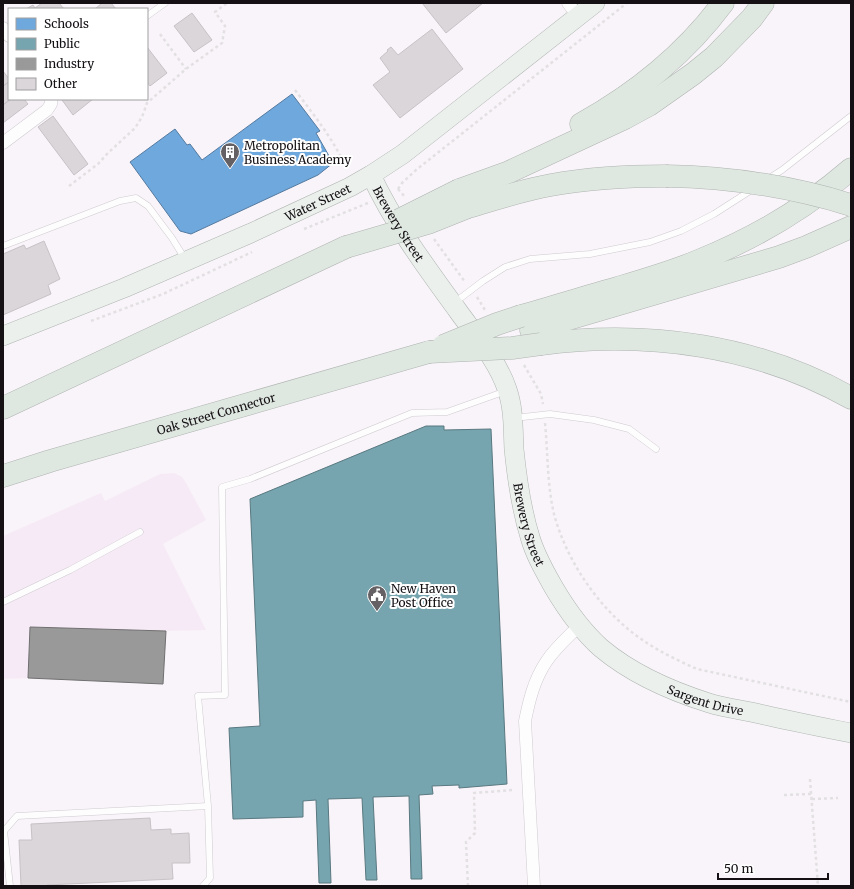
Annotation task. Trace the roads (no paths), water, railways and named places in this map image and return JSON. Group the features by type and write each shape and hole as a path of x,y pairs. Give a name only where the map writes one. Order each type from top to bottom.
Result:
{"highway":[{"path":"464,199 502,162 569,131 602,113 647,82 679,54 698,34 723,3"},
{"path":"3,408 346,247 428,223 509,172 619,121 649,105 693,74 714,57 752,18 763,3"},
{"path":"429,352 512,348 531,330 724,250 753,236 782,219 836,182 851,168"},
{"path":"464,199 607,178 635,176 694,176 749,181 805,192 851,204"},
{"path":"531,330 779,257 806,248 851,227"},
{"path":"429,352 496,324 602,339 659,340 740,353 772,362 820,382 851,398"},
{"name":"Oak Street Connector","path":"3,476 50,461 429,352"}],"main road":[{"name":"Water Street","path":"3,336 186,262 327,198 371,175 403,154 573,10 596,3"},
{"name":"Brewery Street","path":"371,175 381,197 398,226 490,355 508,391 513,418 514,448 520,497 530,539 555,590 580,625"},
{"name":"Sargent Drive","path":"580,625 601,648 617,660 668,689 710,704 851,733"}],"street":[{"path":"3,143 48,110 51,100"},
{"path":"534,886 525,721 530,697 545,663 560,644 580,625"}],"lane":[{"path":"148,15 165,3"},
{"path":"453,304 505,267 530,259 590,254 650,242 681,231 714,214 782,170 851,116"},
{"path":"3,246 120,201 136,198 148,206 172,238 186,262"},
{"path":"203,886 210,878 208,806 198,696 225,695 222,487 250,479 412,413 446,412 508,391"},
{"path":"513,418 544,415 567,416 594,420 629,429 656,450"},
{"path":"3,602 70,570 140,532"},
{"path":"10,886 4,832 17,816 208,806"}],"place":[{"name":"Metropolitan Business Academy","path":"230,169"},
{"name":"New Haven Post Office","path":"377,612"}]}
